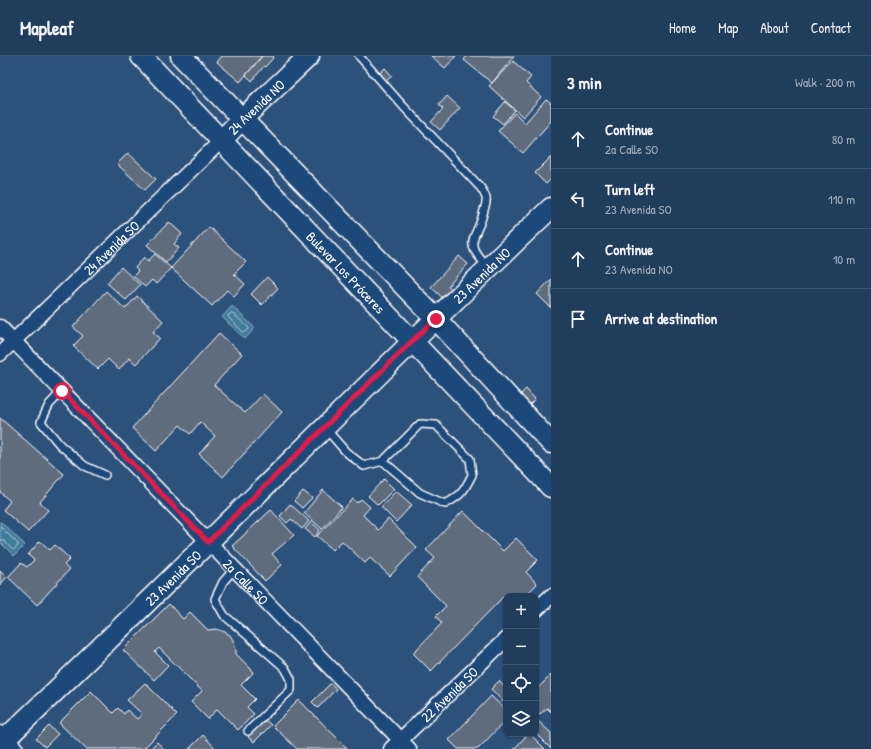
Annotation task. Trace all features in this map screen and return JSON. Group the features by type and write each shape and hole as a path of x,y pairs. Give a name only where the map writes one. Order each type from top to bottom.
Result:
{"street":[{"name":"Bulevar Los Próceres","path":"141,56 551,487"},
{"path":"181,56 436,319 551,443"},
{"name":"24 Avenida NO","path":"221,141 242,119 309,56"},
{"name":"24 Avenida SO","path":"0,354 221,141"},
{"name":"23 Avenida NO","path":"412,341 551,208"},
{"name":"2a Calle SO","path":"0,327 234,569 400,746"},
{"name":"23 Avenida SO","path":"5,741 412,341"},
{"path":"539,607 551,596"},
{"name":"22 Avenida SO","path":"400,746 503,642"}],"lane":[{"path":"359,56 403,106 480,187 487,200 483,218 472,241 478,256 489,266"},
{"path":"62,391 49,405 41,422 60,445 85,466 106,475"},
{"path":"324,427 346,452 364,466 383,461 420,424 436,426 470,459 472,476 462,493 455,499 445,504 420,493 383,461"},
{"path":"234,569 223,582 215,599 224,615 285,668 291,679 291,690 248,732"}],"water":[{"path":"232,306 255,328 245,339 222,317"},
{"path":"0,522 25,545 14,556 0,542"}],"building":[{"path":"222,56 262,56 240,82 217,62"},
{"path":"262,56 274,57 265,67 264,66 252,81 246,75"},
{"path":"431,56 456,56 445,68"},
{"path":"467,56 514,56 492,83 464,60"},
{"path":"513,61 531,77 526,83 541,97 523,117 489,86"},
{"path":"385,68 392,76 386,81 380,73"},
{"path":"447,96 460,108 440,130 431,122 443,109 439,105"},
{"path":"546,99 551,103 551,121 523,153 498,131 515,113 525,123"},
{"path":"505,102 515,110 503,124 493,116"},
{"path":"128,153 156,179 145,190 117,164"},
{"path":"551,157 551,179 546,184 535,173"},
{"path":"169,222 182,234 174,244 179,248 166,262 147,245"},
{"path":"209,227 246,262 234,274 245,284 234,296 227,290 212,306 171,268"},
{"path":"155,254 171,268 156,284 152,280 145,287 133,276 138,271 135,268 144,257 148,261"},
{"path":"459,256 468,264 448,286 457,293 448,303 431,287"},
{"path":"121,267 140,285 126,300 107,283"},
{"path":"267,277 278,288 262,305 251,294"},
{"path":"551,279 551,308 537,294"},
{"path":"106,291 125,309 137,296 163,321 153,332 160,338 136,364 129,358 119,370 108,359 98,369 73,346 83,336 73,327"},
{"path":"219,333 242,354 214,385 245,413 263,394 282,412 223,477 199,454 215,436 200,422 190,434 180,425 156,451 132,428"},
{"path":"526,389 535,399 528,406 518,397"},
{"path":"0,418 64,474 40,502 48,510 28,532 3,510 10,501 0,492"},
{"path":"384,479 394,489 378,505 368,496"},
{"path":"323,490 342,507 322,529 304,513"},
{"path":"303,491 312,498 302,508 294,501"},
{"path":"396,491 412,505 396,522 381,507"},
{"path":"353,499 357,503 361,499 370,507 363,515 378,530 388,519 417,547 390,576 370,558 365,563 342,541 333,550 317,536"},
{"path":"290,504 309,521 302,529 291,519 287,523 280,516"},
{"path":"271,510 294,535 272,554 282,565 265,581 232,546"},
{"path":"463,511 503,551 516,538 538,560 526,572 537,584 528,593 503,593 503,597 431,671 413,653 442,623 436,616 446,606 417,577 435,558 426,550"},
{"path":"311,522 320,530 315,537 305,529"},
{"path":"40,541 50,550 55,545 70,559 64,565 69,570 37,605 8,577 21,563 27,567 34,560 28,555"},
{"path":"0,570 7,577 0,585"},
{"path":"169,604 183,619 190,612 208,630 216,629 230,635 234,642 236,654 254,672 241,685 255,699 247,707 254,714 238,730 217,709 208,719 191,702 202,691 159,648 155,652 168,665 154,680 123,650"},
{"path":"551,675 551,712 547,708 539,713 539,687"},
{"path":"499,681 503,686 503,702 491,689"},
{"path":"145,683 177,715 143,749 86,749 59,723 91,691 113,713 118,708 124,714 127,710 137,719 142,714 127,700"},
{"path":"331,683 336,689 318,708 312,702"},
{"path":"491,696 503,707 503,723 478,749 458,749 449,740"},
{"path":"299,700 348,749 297,749 273,726"},
{"path":"265,720 271,725 254,742 248,737"},
{"path":"539,722 551,733 551,749 539,737"},
{"path":"49,726 58,734 45,747 36,739"},
{"path":"203,735 216,749 189,749"},
{"path":"525,737 533,737 545,749 514,749"},
{"path":"157,742 164,749 150,749"}],"route":[{"path":"62,391 208,542 436,319"}]}
